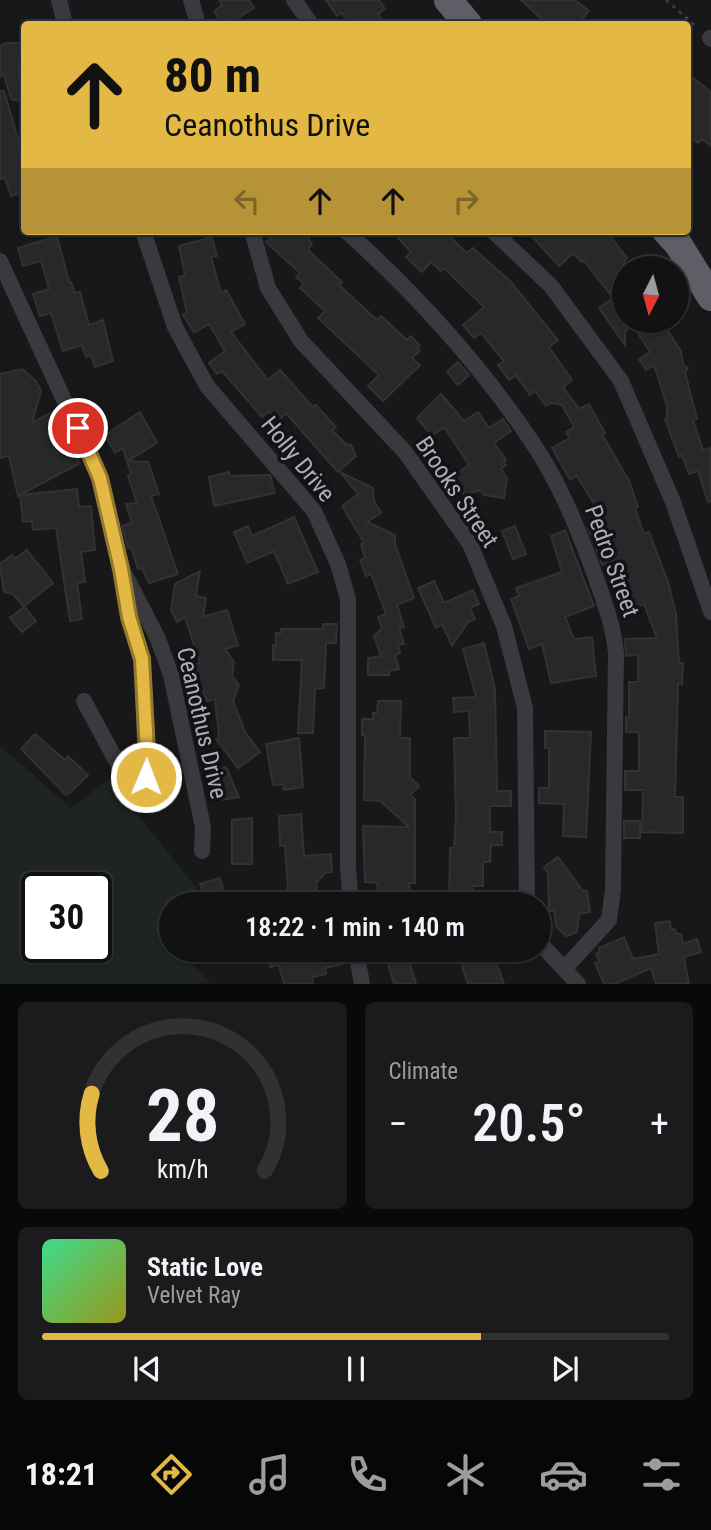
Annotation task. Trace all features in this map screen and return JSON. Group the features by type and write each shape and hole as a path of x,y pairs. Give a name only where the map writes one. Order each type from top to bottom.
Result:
{"highway":[{"path":"448,0 466,21"},
{"path":"669,235 709,288"}],"street":[{"path":"59,0 64,21"},
{"path":"191,0 197,21"},
{"path":"294,0 310,21"},
{"name":"Holly Drive","path":"144,235 176,327 207,386 314,511 338,564 348,599 350,892"},
{"name":"Brooks Street","path":"253,235 268,288 301,341 405,452 470,544 504,626 524,708 527,892"},
{"name":"Pedro Street","path":"350,235 394,274 456,342 533,443 574,518 614,627 616,653 613,875 609,920 564,969"},
{"path":"496,235 551,286 621,381 673,502 711,612"},
{"name":"Ceanothus Drive","path":"0,261 100,478 121,569 158,639 172,675 203,827 202,851"},
{"path":"84,701 125,777 136,780 146,777 148,769 142,659 129,617 121,569"},
{"path":"551,955 578,984"},
{"path":"358,962 362,984"}],"path":[{"path":"666,0 690,21"},
{"path":"691,22 711,39"}],"shaded area":[{"path":"0,746 71,808 109,779 199,891 159,892 159,962 190,962 211,984 200,981 202,984 0,984"}],"building":[{"path":"219,0 249,0 254,8 236,19 237,21 220,21 214,11 222,6"},
{"path":"326,0 379,0 385,9 378,14 384,21 348,21 342,13 337,16"},
{"path":"521,0 575,0 589,11 581,21 544,21"},
{"path":"21,43 21,101 11,99 4,75 0,77 0,46"},
{"path":"691,76 711,92 711,146 702,139 698,143 691,137"},
{"path":"0,91 4,91 21,150 21,193 11,196 5,178 0,179"},
{"path":"273,235 312,235 308,239 312,243 308,250 342,282 339,285 377,320 381,316 407,340 411,336 420,346 417,348 420,351 412,358 420,365 383,401 368,386 379,375 318,318 325,311 300,288 304,284 296,277 300,273 266,242"},
{"path":"396,235 448,235 467,253 473,248 510,281 558,340 549,347 572,380 563,387 579,409 589,404 605,433 602,434 629,481 644,534 649,532 668,582 676,614 679,663 683,663 682,684 678,684 675,797 683,797 683,833 642,832 643,790 625,790 625,771 639,771 639,735 638,732 626,732 629,682 638,682 638,655 626,656 625,639 657,638 644,604 627,610 613,596 627,582 618,559 602,565 588,528 602,523 596,507 577,476 570,480 552,448 570,438 566,432 574,427 562,405 551,403 546,406 535,391 530,395 516,375 509,380 498,365 504,361 481,333 474,338 463,325 484,307 444,268 441,271 431,262 422,272 406,257 411,252"},
{"path":"531,235 609,235 625,256 612,256 612,297 584,261 573,253 559,266"},
{"path":"57,236 69,282 75,293 80,292 89,325 103,320 113,361 95,367 91,355 86,357 82,345 63,351 51,313 40,316 33,294 49,289 41,261 23,266 18,248"},
{"path":"212,237 217,256 211,257 221,293 226,290 245,324 231,332 268,380 280,370 313,407 316,405 336,427 332,430 346,444 351,445 356,456 338,472 286,413 278,421 269,411 262,417 222,371 217,374 209,363 225,351 209,324 194,333 183,315 187,313 179,277 185,275 179,246"},
{"path":"612,299 612,326 599,308"},
{"path":"617,333 625,333 625,345"},
{"path":"638,333 669,333 681,351 683,365 688,368 685,372 697,419 693,420 703,450 711,448 711,501 708,502 698,471 689,474 682,455 679,457 665,419 667,406 654,365 646,370 639,359 650,352"},
{"path":"458,362 469,375 458,385 447,372"},
{"path":"22,369 36,381 41,391 32,423 54,411 61,426 47,433 57,453 72,450 80,463 18,496 9,456 0,458 0,374"},
{"path":"441,394 464,421 478,412 489,428 503,419 511,431 494,443 506,460 506,465 501,469 507,478 504,498 484,495 481,490 464,494 452,477 469,465 444,427 432,436 417,418"},
{"path":"140,412 157,443 128,461 148,462 159,494 151,496 178,574 149,583 142,568 138,569 131,547 128,548 122,526 132,523 126,504 137,503 128,476 131,474 123,448 115,453 105,435"},
{"path":"229,472 230,476 270,475 275,493 214,506 209,477"},
{"path":"340,472 373,488 374,501 381,513 367,522 395,535 395,544 414,598 397,605 404,627 399,628 404,644 398,645 400,653 395,655 399,669 389,671 389,675 368,675 368,658 381,656 374,636 382,628 378,617 386,614 371,574 366,576 360,560 365,558 361,544 364,543 342,506 358,494"},
{"path":"77,489 79,507 91,506 95,550 81,552 85,582 77,583 82,619 70,621 56,528 33,530 32,521 23,522 20,495"},
{"path":"294,517 318,572 288,584 274,551 247,563 234,532 248,526 252,536"},
{"path":"515,526 526,554 513,559 502,531"},
{"path":"565,530 594,606 565,617 574,639 592,637 596,676 551,683 542,644 529,649 511,599 519,596 516,588 562,572 551,536"},
{"path":"27,550 53,583 24,606 36,621 22,632 10,618 24,607 13,594 4,592 0,564 12,555 15,559"},
{"path":"200,571 196,596 206,598 203,617 227,610 238,645 225,649 234,662 232,676 239,685 233,701 245,732 260,752 238,768 216,739 219,737 215,699 207,701 199,682 195,683 190,666 200,663 185,617 177,622 171,610 175,584"},
{"path":"434,581 444,603 473,590 479,604 470,608 475,619 468,622 452,646 442,624 436,628 418,588"},
{"path":"323,624 337,624 336,643 326,643 324,688 315,689 313,733 298,733 302,660 273,660 273,645 276,645 276,633 281,633 281,629 323,629"},
{"path":"484,643 495,689 497,791 511,791 511,806 490,806 490,832 502,832 502,845 491,845 490,862 483,862 483,886 472,886 473,892 449,892 450,848 454,848 456,815 454,738 470,738 469,711 454,712 453,698 476,697 463,649"},
{"path":"378,701 401,701 400,738 410,738 410,777 419,786 410,795 415,799 415,883 409,883 410,892 378,892 377,883 365,882 363,826 409,827 380,801 364,800 365,735 362,735 362,719 373,719 373,713 377,713"},
{"path":"545,731 591,732 586,837 563,836 564,804 539,803 539,788 549,788 549,748 545,748"},
{"path":"35,734 65,760 68,756 88,775 66,795 21,749"},
{"path":"299,738 303,787 284,790 283,784 273,785 266,744"},
{"path":"226,767 239,797 222,800 210,773"},
{"path":"301,814 304,856 331,854 332,872 325,873 316,883 317,892 288,892 285,846 280,846 279,816"},
{"path":"252,818 252,864 232,864 232,820"},
{"path":"624,821 640,821 640,838 624,838"},
{"path":"558,857 583,891 587,891 590,912 579,914 577,932 566,936 556,926 554,911 551,911 548,873 544,867"},
{"path":"220,878 224,892 202,892 200,884"},
{"path":"670,921 671,929 681,934 683,944 697,939 701,952 684,957 689,984 656,984 651,968 615,984 604,984 595,963 600,961 596,954 600,952 599,948 624,937 633,959 659,954 655,923"},
{"path":"272,962 346,963 325,968 326,974 312,977 313,984 284,984 279,965 270,967"},
{"path":"388,962 410,962 416,984 394,984"},
{"path":"461,962 496,962 504,984 468,984"}],"route":[{"path":"78,428 100,478 129,617 142,659 148,769 146,777"}]}
